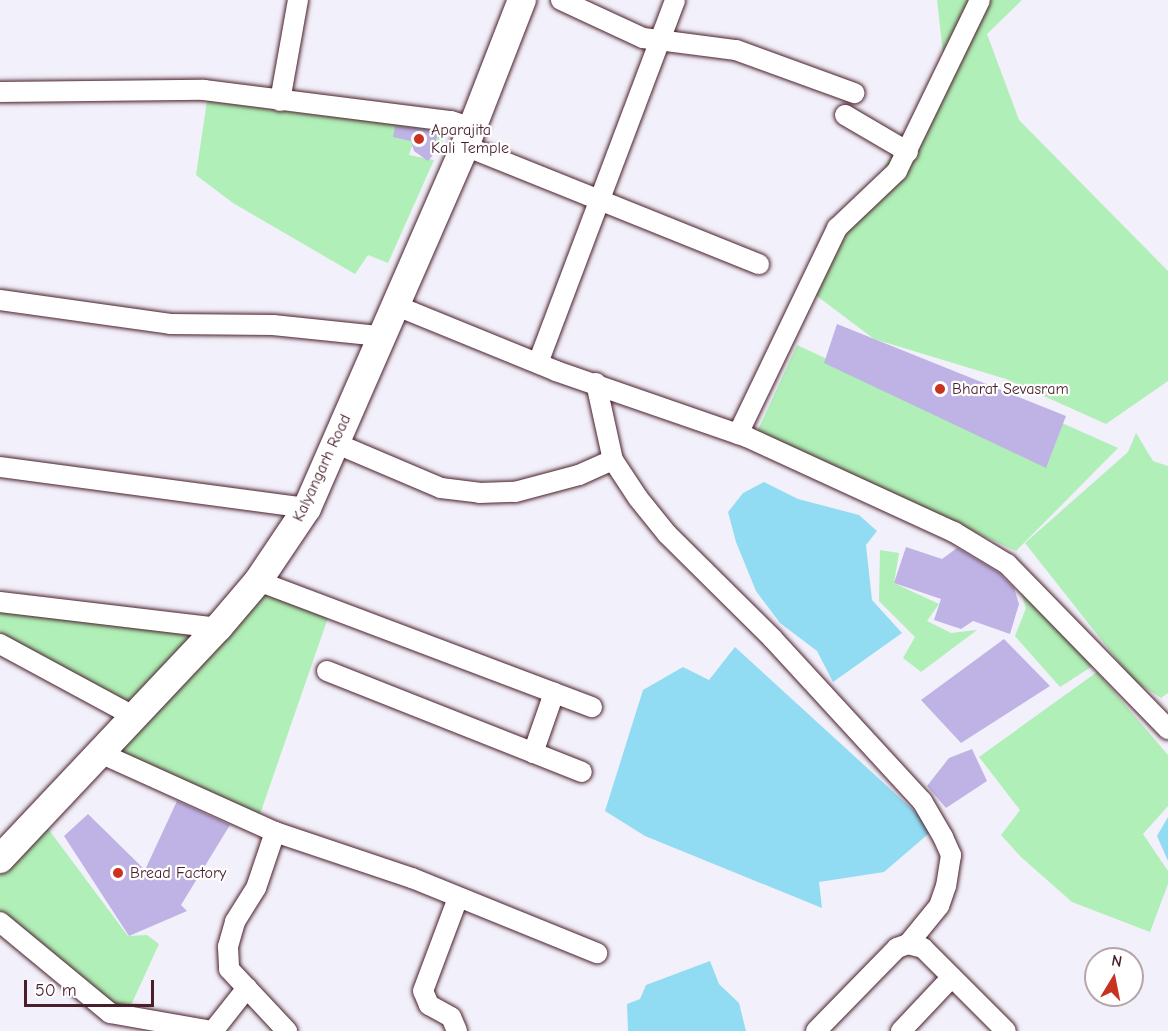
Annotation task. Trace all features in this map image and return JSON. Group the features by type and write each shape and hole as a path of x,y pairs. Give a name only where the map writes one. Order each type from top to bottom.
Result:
{"main road":[{"name":"Kalyangarh Road","path":"3,850 100,753 132,716 218,628 258,581 307,508 380,336 397,306 468,137 522,0"}],"street":[{"path":"280,101 298,0"},
{"path":"561,0 643,38 736,50 854,93"},
{"path":"538,363 602,200 675,0"},
{"path":"738,434 837,228 886,184 908,152 980,0"},
{"path":"0,92 176,89 451,121 468,137 602,200 759,264"},
{"path":"845,115 908,152"},
{"path":"0,300 170,324 273,325 380,336"},
{"path":"397,306 538,363 738,434 936,523 1007,564 1168,729"},
{"path":"596,383 613,460 667,534 772,638 922,801 951,855 939,906 908,944 897,948 816,1031"},
{"path":"335,443 441,488 479,493 515,492 579,475 613,460"},
{"path":"0,467 307,508"},
{"path":"258,581 592,707"},
{"path":"0,602 218,628"},
{"path":"0,644 132,716"},
{"path":"327,671 582,772"},
{"path":"533,753 554,693"},
{"path":"100,753 275,832 458,898 597,953"},
{"path":"275,832 256,888 235,922 229,941 229,969 287,1031"},
{"path":"457,1031 451,1017 429,1005 423,991 458,898"},
{"path":"0,922 110,1013 213,1031 247,988"},
{"path":"908,944 923,948 1006,1031"},
{"path":"901,1031 952,977"}],"green space":[{"path":"937,0 1022,0 987,34 1019,120 1168,271 1168,381 1106,424 1006,379 874,339 813,293 944,62"},
{"path":"207,101 315,115 445,122 441,151 412,146 409,155 434,160 388,263 368,255 355,274 233,203 196,175"},
{"path":"797,345 1045,460 1062,423 1118,448 1016,551 757,432"},
{"path":"1136,433 1153,461 1168,466 1168,693 1161,698 1133,680 1025,543 1128,452"},
{"path":"880,550 899,553 894,583 939,604 927,621 951,633 977,630 921,672 903,658 915,637 879,601"},
{"path":"258,581 331,609 259,817 100,753 139,711 5,642 0,631 0,608 212,632"},
{"path":"1019,587 1094,665 1060,687 1015,636 1026,608"},
{"path":"1097,672 1168,755 1168,806 1143,834 1168,871 1168,884 1150,932 1072,902 1021,857 1001,835 1020,810 979,757"},
{"path":"40,818 128,936 147,935 159,944 126,1016 0,926 0,859"}],"water":[{"path":"764,482 798,499 859,515 877,531 866,545 872,600 902,633 833,682 817,651 780,623 756,591 736,542 728,512 743,493"},
{"path":"735,647 934,829 884,872 819,882 822,908 645,836 605,811 643,690 683,667 709,680"},
{"path":"1168,817 1168,861 1157,836"},
{"path":"710,961 719,984 739,1003 746,1031 628,1031 627,1004 640,999 646,985"}],"building":[{"name":"Aparajita Kali Temple","path":"395,126 438,131 433,155 428,161 414,151 411,141 393,137"},
{"name":"Bharat Sevasram","path":"837,324 1066,416 1046,468 824,363"},
{"path":"906,547 942,559 957,548 999,573 1014,588 1019,604 1010,634 973,621 961,629 934,620 941,599 894,583"},
{"path":"1004,639 1050,686 961,743 921,700"},
{"path":"972,749 987,781 946,808 927,786 949,758"},
{"path":"177,801 230,825 181,905 187,911 129,936 64,836 88,814 145,870"}],"place":[{"name":"Aparajita Kali Temple","path":"419,139"},
{"name":"Bharat Sevasram","path":"940,389"},
{"name":"Bread Factory","path":"118,873"}]}
